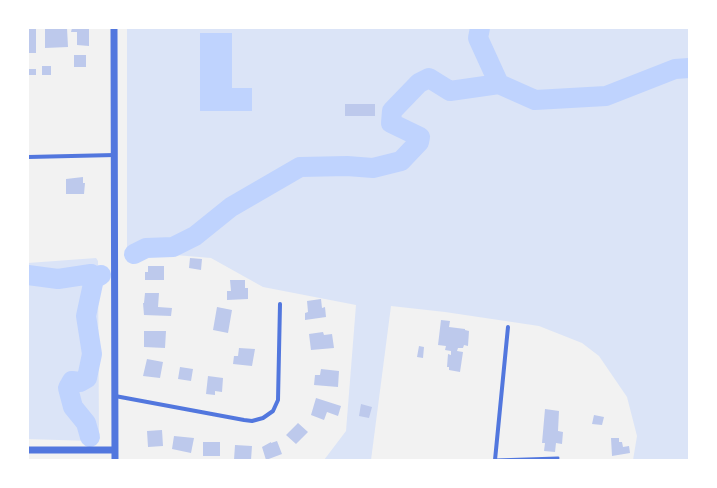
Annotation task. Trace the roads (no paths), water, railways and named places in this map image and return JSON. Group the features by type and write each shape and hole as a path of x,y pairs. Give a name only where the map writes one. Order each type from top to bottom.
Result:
{"street":[{"path":"114,28 115,460"},
{"path":"28,157 115,155"},
{"path":"115,396 244,420 258,420 269,414 278,400 280,304"},
{"path":"495,460 508,327"},
{"path":"28,450 115,450"}],"lane":[{"path":"495,460 558,458"}],"water":[{"path":"200,33 232,33 232,88 252,88 252,111 200,111"}],"waterway":[{"path":"480,28 478,38 499,84 535,100 606,96 675,69 689,68"},
{"path":"134,254 146,248 173,247 195,236 231,207 300,167 347,166 373,168 401,161 419,142 420,137 391,123 392,111 419,83 429,78 450,91 499,84"},
{"path":"28,275 58,279 91,274 94,279"},
{"path":"90,437 86,423 73,407 68,388 72,381 80,382 87,378 92,354 86,316 94,279 101,275"}]}
